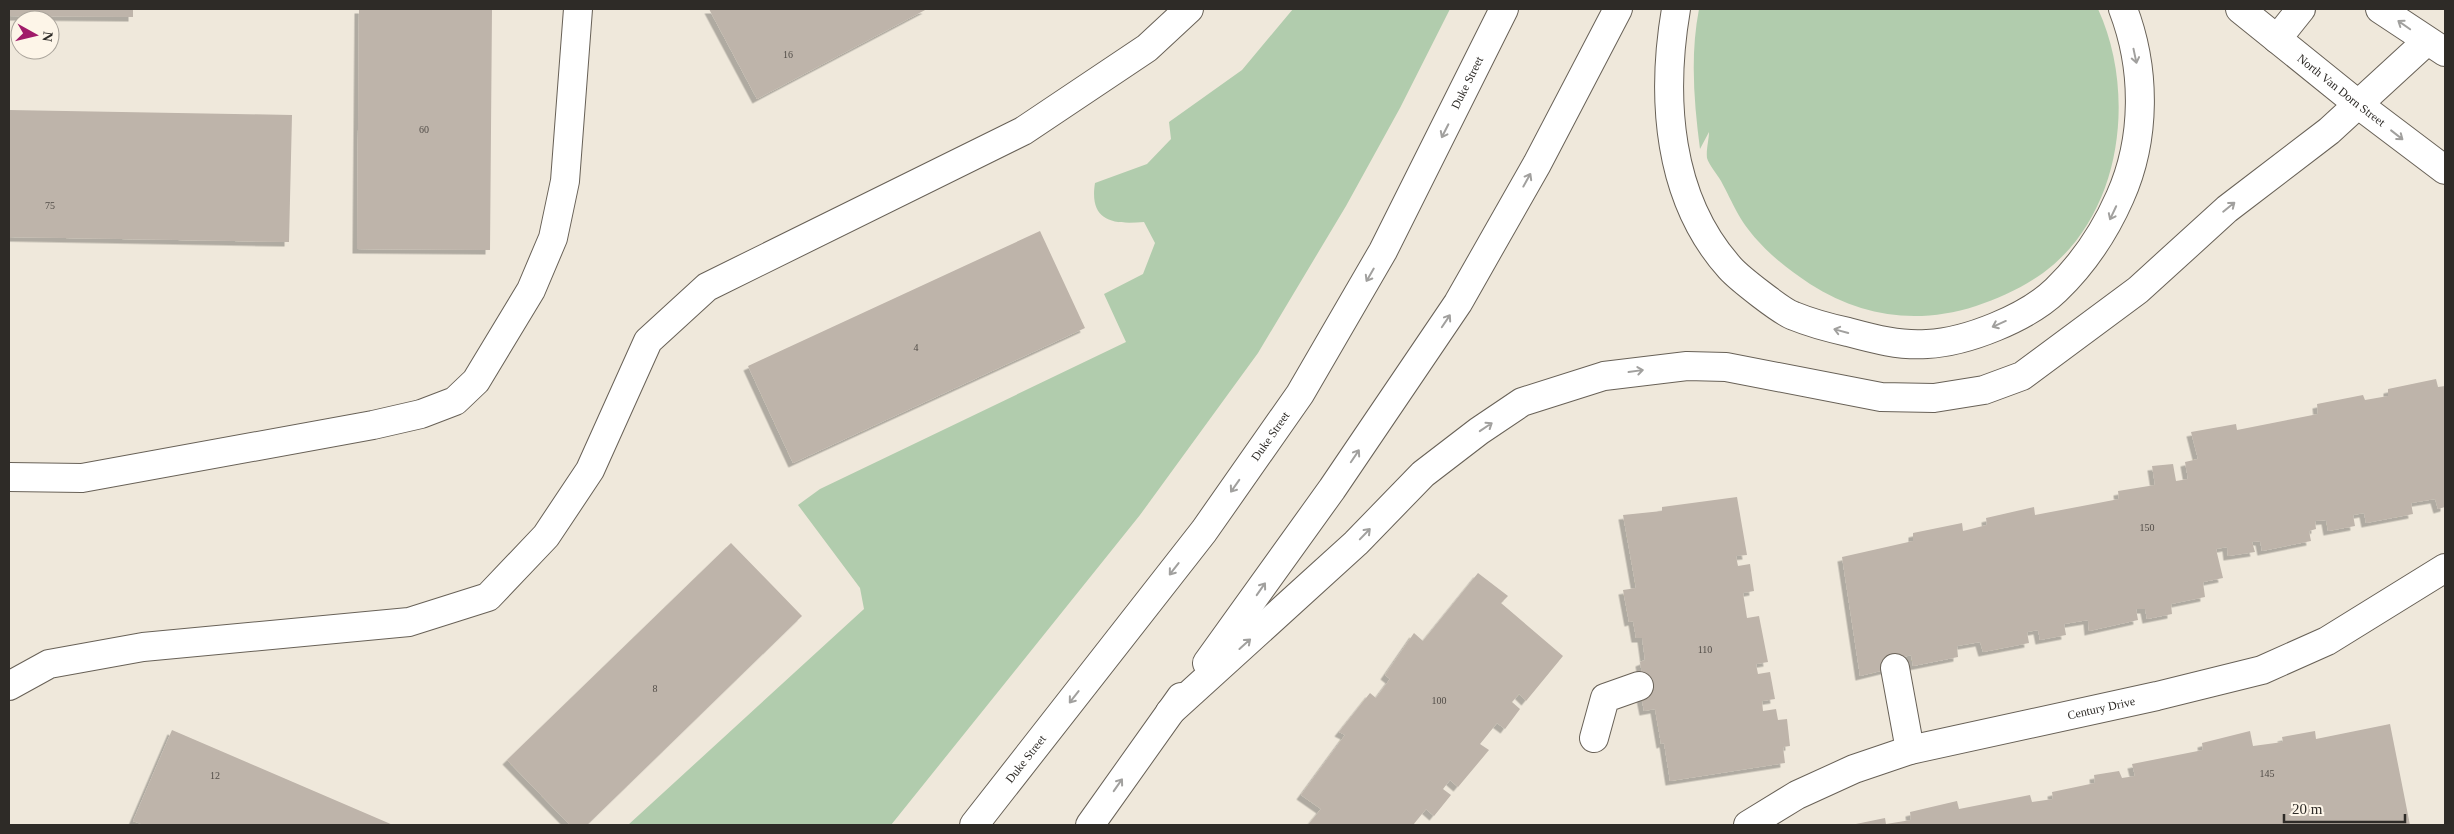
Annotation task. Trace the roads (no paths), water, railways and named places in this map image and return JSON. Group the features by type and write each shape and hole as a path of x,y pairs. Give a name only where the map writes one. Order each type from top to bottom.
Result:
{"main road":[{"path":"9,477 82,478 373,425 421,414 455,400 476,381 481,373 531,290 553,238 564,181 578,9"},
{"path":"9,686 49,664 58,662 143,647 409,622 488,597 546,536 590,470 648,341 707,287 1023,131 1148,48 1189,9"},
{"name":"Duke Street","path":"974,825 1204,531 1300,394 1384,252 1504,9"},
{"path":"1090,825 1326,497 1458,303 1536,164 1618,9"},
{"path":"1676,9 1669,47 1668,94 1674,143 1683,183 1696,217 1731,269 1791,316 1900,344 1929,344 1981,332 2018,316 2054,291 2081,262 2110,220 2131,173 2140,120 2139,74 2123,9"},
{"name":"North Van Dorn Street","path":"2240,9 2359,105 2445,170"},
{"path":"2278,39 2301,9"},
{"path":"1170,712 1356,543 1423,474 1479,431 1522,402 1604,376 1687,366 1726,367 1881,397 1934,398 1984,390 2022,376 2138,290 2227,209 2302,153 2359,105 2436,46 2380,9"},
{"name":"Century Drive","path":"1748,825 1797,795 1854,769 1910,750 2157,696 2262,670 2327,641 2445,568"},
{"path":"1895,668 1910,750"},
{"path":"1594,738 1605,698 1639,686"}]}
